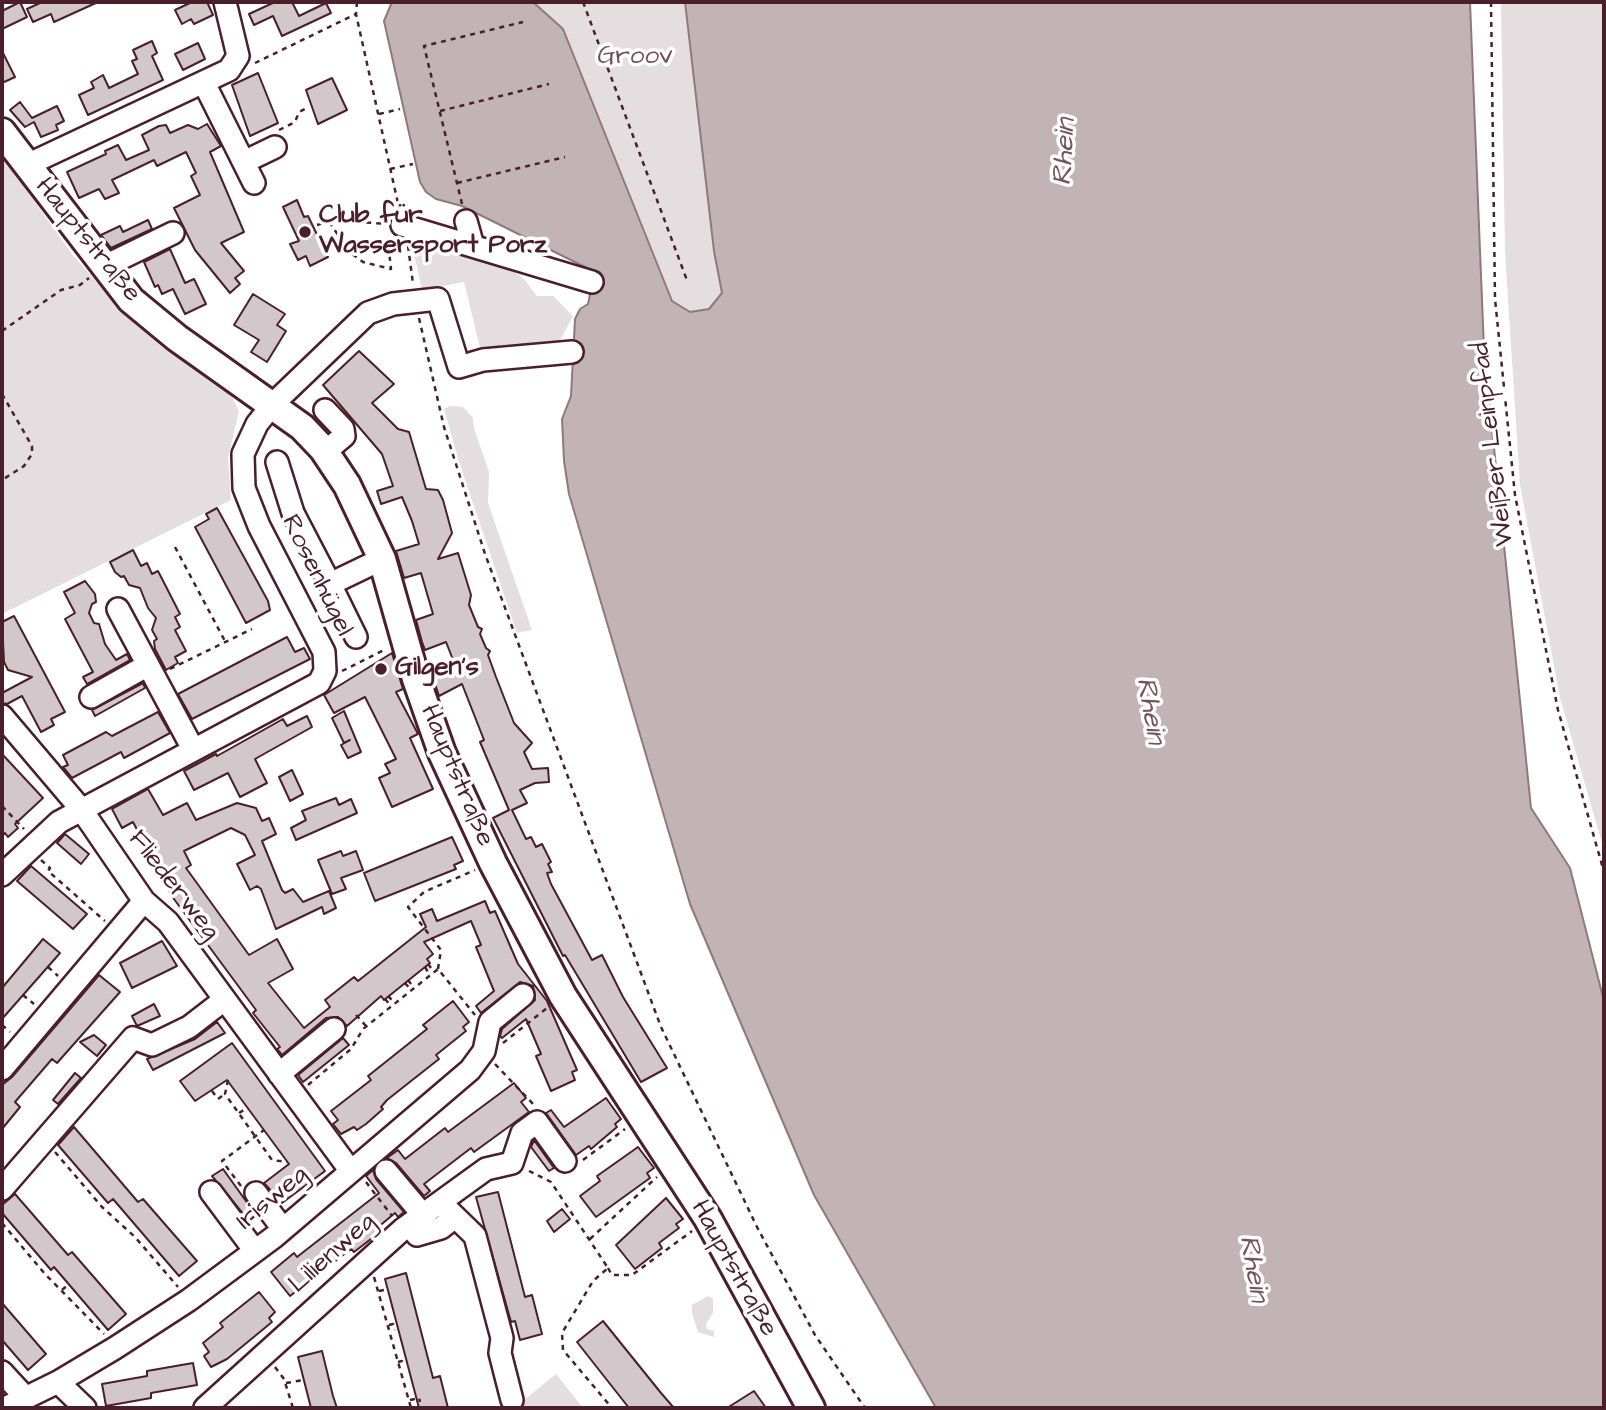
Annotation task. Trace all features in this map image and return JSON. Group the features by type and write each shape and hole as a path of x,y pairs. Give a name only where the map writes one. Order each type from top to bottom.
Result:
{"main road":[{"name":"Hauptstraße","path":"2,132 99,270 177,338 273,404 325,452 358,505 382,559 418,683 442,753 493,863 563,996 708,1219 811,1408"}],"street":[{"path":"27,165 229,69 238,56 225,2"},
{"path":"204,83 248,170 275,147"},
{"path":"466,221 473,246"},
{"path":"402,225 592,282"},
{"path":"99,270 173,233"},
{"path":"415,300 438,299 459,367 483,360 572,352"},
{"name":"Rosenhügel","path":"318,683 325,671 324,652 259,526 244,488 242,467 246,442 273,404 368,313 393,303 415,300"},
{"path":"325,452 344,436 342,429 326,410"},
{"path":"277,462 292,513 356,637"},
{"path":"330,583 382,559"},
{"path":"118,609 192,749"},
{"path":"91,697 151,672"},
{"path":"17,855 59,822 81,809 318,683"},
{"name":"Fliederweg","path":"2,716 81,809 144,901 168,922 295,1096 352,1169"},
{"path":"2,1069 144,901"},
{"path":"484,1051 490,1022 523,995"},
{"path":"2,1189 133,1038 152,1045 189,1027 224,1000"},
{"path":"279,1074 334,1029"},
{"name":"Irisweg","path":"5,1408 58,1382 115,1348 189,1300 255,1251 470,1070 484,1051"},
{"path":"512,1163 522,1133 537,1122 569,1166"},
{"name":"Lilienweg","path":"205,1408 369,1258 426,1218 485,1169 512,1163"},
{"path":"386,1171 426,1218 475,1236 502,1338 500,1353 512,1400"},
{"path":"211,1192 255,1251"},
{"path":"256,1194 283,1229"},
{"path":"2,1372 26,1398"},
{"path":"58,1382 85,1408"}],"path":[{"path":"356,2 356,14 402,225 415,300 444,427 485,554 661,1027 757,1227 815,1335 865,1408"},
{"path":"583,2 688,283"},
{"name":"Weißer Leinpfad","path":"1491,2 1495,299 1515,495 1558,709 1604,872"},
{"path":"258,61 356,14"},
{"path":"466,221 424,46 523,22"},
{"path":"440,111 549,84"},
{"path":"378,114 400,109"},
{"path":"457,183 565,157"},
{"path":"390,169 412,164"},
{"path":"317,225 329,222 402,225"},
{"path":"329,222 351,253 363,262 391,270 389,251"},
{"path":"2,331 61,290 80,285 99,270"},
{"path":"2,394 32,446 32,454 24,466 2,480"},
{"path":"175,547 226,643"},
{"path":"151,672 226,643 252,629"},
{"path":"318,683 396,645"},
{"path":"2,806 17,855 50,868 49,872 118,932"},
{"path":"295,1096 351,1049 364,1024 438,969 441,950 408,907 424,892 493,863"},
{"path":"44,877 49,872"},
{"path":"72,902 77,896"},
{"path":"426,966 432,973"},
{"path":"438,969 480,1021"},
{"path":"406,982 413,989"},
{"path":"387,997 393,1004"},
{"path":"537,1122 537,1109 484,1051 501,1045 555,1003"},
{"path":"354,1017 364,1024"},
{"path":"212,1091 218,1100 225,1094 228,1080"},
{"path":"225,1094 272,1160 287,1162"},
{"path":"239,1113 247,1108"},
{"path":"551,1182 569,1166 642,1116"},
{"path":"44,1140 89,1192 133,1234 189,1300"},
{"path":"63,1161 68,1156"},
{"path":"512,1163 551,1182 612,1275 632,1275 708,1219"},
{"path":"590,1239 674,1164"},
{"path":"352,1169 426,1218"},
{"path":"89,1192 94,1187"},
{"path":"2,1223 115,1348"},
{"path":"6,1227 11,1224"},
{"path":"133,1234 139,1230"},
{"path":"33,1259 37,1255"},
{"path":"369,1258 411,1408"},
{"path":"159,1265 165,1260"},
{"path":"608,1268 593,1281 562,1333 563,1350 612,1408"},
{"path":"62,1290 69,1284"},
{"path":"378,1291 384,1290 386,1294"},
{"path":"90,1318 95,1314"},
{"path":"388,1325 393,1324 395,1330"},
{"path":"265,1354 286,1383 293,1408"},
{"path":"398,1362 402,1361 404,1364"},
{"path":"286,1383 304,1380"},
{"path":"409,1401 419,1398 421,1402"}],"green space":[{"name":"Groov","path":"533,2 685,2 714,251 722,293 709,309 690,312 672,301 563,29"},
{"path":"1501,2 1604,2 1604,850 1560,698 1520,485 1505,253"},
{"path":"2,156 72,254 126,315 161,346 231,395 239,411 228,458 231,500 2,614"},
{"path":"411,240 459,249 501,262 525,280 537,296 553,296 573,316 556,348 481,352 464,282 422,290"},
{"path":"450,406 463,407 473,418 489,472 488,503 532,630 517,633 459,462 444,409"},
{"path":"708,1296 713,1299 713,1313 706,1324 707,1329 714,1331 714,1337 698,1332 692,1313 692,1305"},
{"path":"556,1374 583,1408 520,1408 518,1405"}],"water":[{"name":"Rhein","path":"392,2 533,2 563,29 672,301 690,312 709,309 722,293 714,251 685,2 1470,2 1484,350 1531,808 1570,868 1604,1001 1604,1408 936,1408 814,1195 690,904 569,494 562,419 571,396 575,319 580,309 588,304 594,276 587,268 462,206 436,199 426,192 420,182 384,21"}],"building":[{"path":"20,2 27,17 2,29 2,11"},
{"path":"42,2 98,2 54,22 51,14 33,22 27,9"},
{"path":"192,2 207,2 213,15 194,24 191,19 182,24 175,10"},
{"path":"275,2 292,2 299,16 326,3 331,13 282,36 273,16 254,25 249,14"},
{"path":"152,41 157,53 152,56 163,80 88,115 79,95 94,88 91,82 103,75 109,88 138,74 132,61 137,59 133,50"},
{"path":"198,43 205,59 183,70 175,54"},
{"path":"2,51 15,77 2,83"},
{"path":"258,73 278,123 250,136 232,85"},
{"path":"332,78 347,110 318,124 306,90"},
{"path":"20,102 32,118 57,106 64,121 56,125 58,130 41,137 34,122 25,127 10,110"},
{"path":"207,124 221,146 210,152 244,232 221,243 244,271 235,278 240,284 230,293 195,250 174,208 200,195 191,176 196,173 186,152 157,166 154,160 112,180 119,193 105,199 99,189 79,198 67,172 106,154 105,151 118,145 126,160 149,150 142,135 159,126 166,125 170,133 188,125 198,129"},
{"name":"Club für Wassersport Porz","path":"297,200 328,257 310,266 306,256 298,260 290,244 299,241 283,207"},
{"path":"148,220 152,229 111,248 101,235 120,226 123,232"},
{"path":"170,249 185,283 194,279 206,304 185,314 173,289 162,294 158,285 155,287 144,262"},
{"path":"253,294 285,314 277,325 286,331 267,362 251,352 259,340 234,325"},
{"path":"359,351 394,384 372,403 398,429 409,432 426,489 438,490 443,500 452,533 438,559 458,553 471,595 469,605 478,627 482,629 480,634 490,651 488,655 496,677 514,723 532,743 524,752 532,769 548,768 549,782 535,783 520,790 527,803 512,810 526,839 531,837 536,847 542,844 551,862 548,864 552,872 547,873 551,884 592,960 602,955 623,997 667,1068 641,1082 565,955 563,956 493,818 509,810 480,742 484,740 462,684 439,696 433,678 457,670 446,642 425,650 422,642 416,620 433,614 421,573 404,578 396,551 419,544 412,521 402,497 381,504 377,491 393,486 382,454 323,385"},
{"path":"217,508 268,601 270,610 246,623 195,527 209,519 206,514"},
{"path":"133,550 141,566 147,563 152,574 158,571 180,614 175,617 180,627 175,630 186,651 175,657 178,663 166,670 155,649 154,641 157,639 152,630 156,618 148,608 140,588 129,585 124,576 121,577 115,572 110,562"},
{"path":"85,581 95,594 96,602 92,604 89,613 94,623 99,624 105,644 116,660 127,654 130,660 87,684 83,677 93,672 65,619 75,613 64,592"},
{"path":"14,616 65,712 51,719 54,725 41,732 22,696 7,704 2,703 2,693 32,677 8,670 4,662 2,622"},
{"path":"287,637 295,652 304,648 310,659 192,719 178,694"},
{"path":"392,653 403,689 396,692 418,734 410,738 433,789 392,807 379,778 390,773 385,764 396,759 365,697 334,713 324,695"},
{"path":"143,683 145,688 95,716 92,710"},
{"path":"344,711 361,752 348,758 341,745 350,740 344,743 332,718"},
{"path":"158,712 170,733 124,758 121,752 72,778 63,767 68,765 63,755 106,732 112,736"},
{"path":"307,716 312,727 255,759 267,783 240,797 228,773 194,790 184,771 283,719 287,726"},
{"path":"2,754 43,798 15,824 18,828 8,837 5,833 2,836"},
{"path":"292,770 303,794 290,801 279,777"},
{"path":"148,789 163,815 187,803 196,820 237,803 256,808 262,821 269,818 276,834 262,841 282,890 285,893 293,889 303,902 329,891 336,908 324,914 322,907 276,929 261,889 257,886 250,890 237,864 255,855 245,835 231,828 184,851 191,865 186,868 249,955 277,939 293,969 268,983 304,1028 330,1007 325,1000 354,977 358,981 426,927 420,914 432,909 437,921 485,901 490,913 495,911 518,964 547,1001 577,1070 572,1072 575,1080 551,1091 536,1056 541,1054 526,1019 502,1038 500,1036 502,1029 535,1000 533,986 520,982 481,1013 476,1006 494,991 476,947 481,945 471,921 424,942 433,954 427,959 430,963 384,1000 381,996 347,1026 338,1017 326,1018 282,1055 277,1049 280,1047 253,1013 256,1010 171,895 133,822 122,828 112,809"},
{"path":"336,798 339,805 351,799 357,813 296,840 291,828 306,820 302,811"},
{"path":"65,834 89,854 81,864 57,843"},
{"path":"452,837 463,861 454,865 456,869 375,901 364,873"},
{"path":"341,851 343,856 356,851 363,870 341,878 346,889 332,894 318,860"},
{"path":"31,866 87,914 73,929 17,881"},
{"path":"43,939 60,953 2,1019 2,988"},
{"path":"162,941 177,966 132,988 120,963"},
{"path":"99,975 120,992 57,1063 52,1059 15,1102 20,1107 2,1129 2,1085 12,1077"},
{"path":"453,1001 469,1022 463,1027 466,1031 436,1055 439,1059 387,1100 381,1107 383,1109 366,1124 357,1130 354,1127 341,1134 333,1124 338,1120 331,1111 371,1080 368,1076 427,1029 423,1025"},
{"path":"154,1004 160,1016 137,1026 132,1016"},
{"path":"217,1022 225,1033 153,1070 147,1059 195,1039"},
{"path":"94,1035 106,1045 97,1056 80,1042"},
{"path":"343,1038 349,1045 303,1082 298,1075"},
{"path":"232,1043 325,1171 282,1203 264,1183 289,1164 227,1080 195,1101 180,1081"},
{"path":"75,1073 81,1078 58,1104 53,1100"},
{"path":"514,1083 526,1098 521,1102 529,1112 474,1152 471,1148 424,1184 430,1191 424,1196 396,1163 387,1158 398,1150 405,1159 445,1128 448,1132"},
{"path":"606,1098 621,1119 615,1124 617,1127 591,1149 589,1146 576,1155 546,1113 551,1110 564,1127"},
{"path":"74,1127 138,1202 143,1199 197,1261 179,1276 113,1199 108,1203 58,1145"},
{"path":"534,1140 554,1168 549,1171 531,1147"},
{"path":"638,1147 654,1168 647,1173 650,1178 596,1217 580,1196 600,1181 597,1176"},
{"path":"223,1169 256,1215 249,1221 212,1176"},
{"path":"373,1170 376,1179 404,1212 398,1217 395,1213 377,1228 380,1232 354,1252 351,1249 290,1296 271,1272 294,1253 297,1257 379,1193 366,1176"},
{"path":"498,1192 525,1297 532,1295 542,1334 520,1340 515,1321 511,1322 476,1197"},
{"path":"15,1194 68,1255 72,1252 126,1314 108,1330 54,1267 51,1270 2,1213 2,1205"},
{"path":"666,1198 683,1219 676,1224 679,1228 659,1243 662,1248 635,1269 616,1245"},
{"path":"562,1209 570,1219 554,1232 547,1221"},
{"path":"406,1273 433,1378 440,1376 448,1408 419,1408 385,1279"},
{"path":"259,1292 275,1312 269,1318 272,1322 227,1359 211,1367 204,1356 209,1352 203,1343 223,1327 220,1323"},
{"path":"2,1303 46,1354 28,1370 2,1340"},
{"path":"603,1321 674,1408 629,1408 577,1342"},
{"path":"322,1351 337,1408 311,1408 298,1357"},
{"path":"193,1363 197,1385 151,1393 151,1398 106,1406 102,1384 147,1376 147,1371"},
{"path":"754,1391 766,1408 727,1408"}],"place":[{"name":"Club für Wassersport Porz","path":"305,232"},
{"name":"Gilgen's","path":"381,669"}]}
